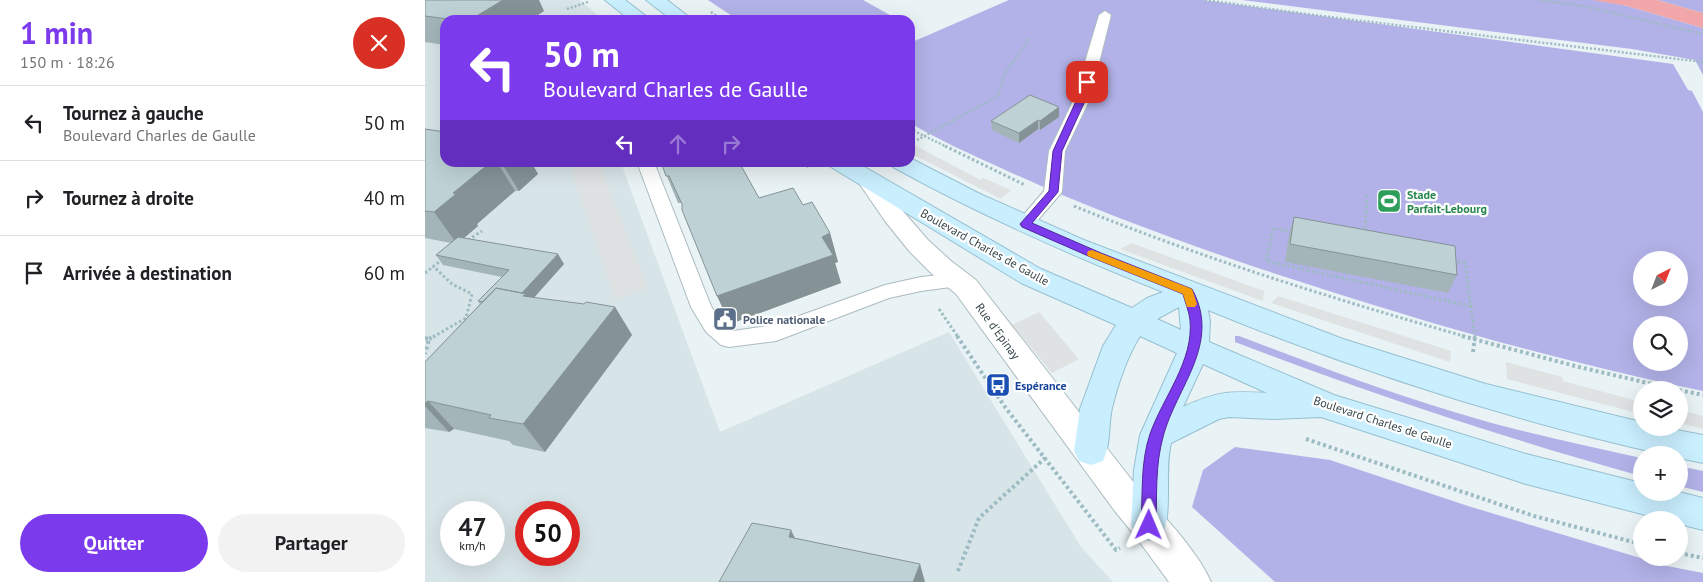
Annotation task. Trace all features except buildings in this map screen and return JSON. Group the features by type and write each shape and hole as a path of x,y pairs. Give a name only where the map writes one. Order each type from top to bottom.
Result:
{"main road":[{"path":"614,0 635,15"},
{"path":"655,0 677,15"},
{"name":"Boulevard Charles de Gaulle","path":"847,167 1031,276 1325,405 1526,469 1703,514"},
{"path":"910,167 948,188 1097,256 1257,319 1370,360 1485,397 1604,428 1703,449"},
{"path":"1091,451 1096,409 1117,346 1134,321 1157,305 1188,292"},
{"path":"1136,536 1151,455 1157,435 1169,404 1184,376 1194,346 1196,320 1188,292"},
{"path":"1157,435 1212,408 1229,404 1274,406 1325,405"}],"street":[{"name":"Rue d'Epinay","path":"871,183 891,214 939,266 959,280 1091,451 1125,499 1136,536 1192,582"}],"lane":[{"path":"1025,224 1051,197 1053,192 1057,151 1082,99 1105,15"},
{"path":"647,167 701,306 713,326 729,339 776,334 885,292 921,284 959,280"}],"path":[{"path":"1205,0 1321,16 1703,62"},
{"path":"1539,0 1583,6 1703,34"},
{"path":"567,9 592,1"},
{"path":"928,134 998,96 1005,72 1030,38"},
{"path":"915,131 1051,197 1123,226 1188,249 1348,302 1475,340 1637,381"},
{"path":"1365,236 1367,194"},
{"path":"1301,233 1273,228 1266,261 1470,306"},
{"path":"466,242 482,231"},
{"path":"425,273 445,257"},
{"path":"1447,260 1465,264 1475,340 1473,352"},
{"path":"425,354 427,338 466,318 472,294 452,284 433,266"},
{"path":"934,300 990,387 1115,550 1136,536"},
{"path":"1688,392 1703,395"},
{"path":"1302,437 1534,516 1633,542"},
{"path":"958,571 979,518 1031,470"},
{"path":"1688,555 1703,558"}],"shaded area":[{"path":"425,0 579,0 598,15 440,15 440,167 622,167 720,432 949,332 1081,547 1113,582 425,582"},
{"path":"708,0 863,0 890,15 730,15"},
{"name":"Stade Parfait-Lebourg","path":"1009,0 1203,0 1673,64 1688,90 1692,91 1703,112 1703,391 1688,388 1688,381 1656,381 1532,351 1363,302 1252,266 1094,208 955,147 915,126 915,41"},
{"path":"1242,0 1597,0 1627,6 1703,28 1703,75 1695,60 1632,49"},
{"path":"1593,0 1657,0 1703,13 1703,28 1627,6"},
{"path":"1657,0 1703,0 1703,13"},
{"path":"915,146 980,180 983,178 1011,190 1001,199 915,156"},
{"path":"601,167 648,288 615,300 570,168"},
{"path":"1131,243 1264,291 1263,301 1120,249"},
{"path":"1278,296 1451,351 1450,362 1271,303"},
{"path":"1039,312 1079,359 1052,373 1012,325"},
{"path":"1235,336 1239,336 1427,404 1477,419 1633,456 1633,474 1386,397 1235,342"},
{"path":"1506,362 1562,377 1563,381 1633,400 1633,412 1507,379"},
{"path":"1688,412 1703,416 1703,429 1688,425"},
{"path":"1235,447 1330,460 1468,506 1633,556 1633,566 1667,566 1703,573 1703,582 1275,582 1192,507 1203,470"},
{"path":"1688,468 1703,471 1703,492 1688,488"}],"slow traffic":[{"path":"1092,254 1188,292 1191,304"}],"place":[{"name":"Stade Parfait-Lebourg","path":"1389,201"},
{"name":"Police nationale","path":"725,319"},
{"name":"Espérance","path":"998,385"}],"route":[{"path":"1087,82 1082,99 1057,151 1051,197 1025,224 1097,256 1188,292 1196,320 1194,346 1184,376 1169,404 1151,455 1149,525"}]}
